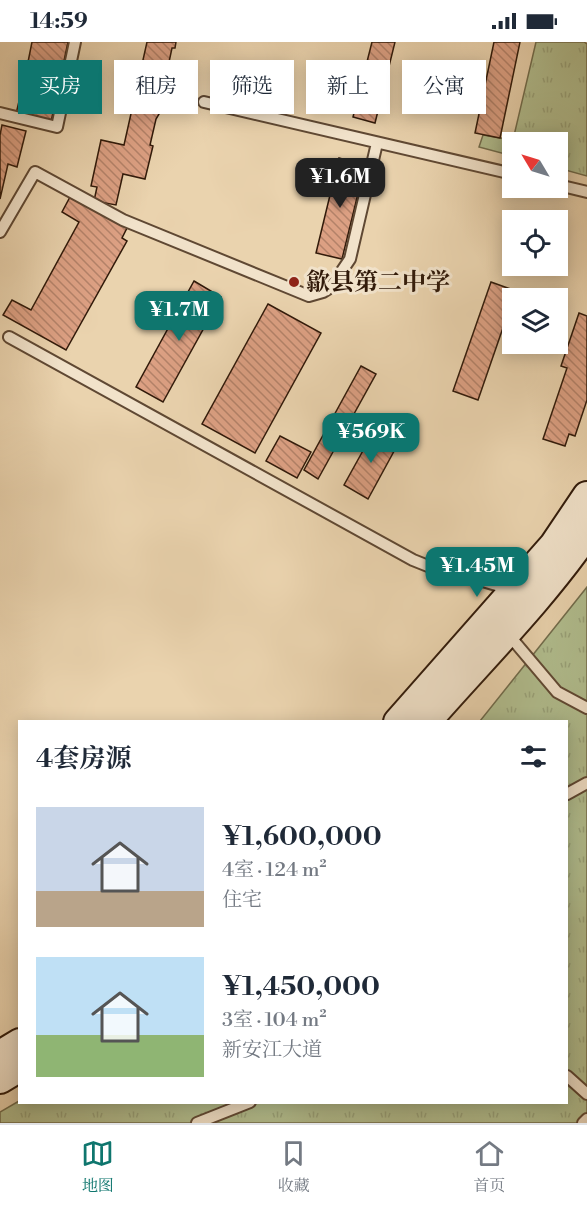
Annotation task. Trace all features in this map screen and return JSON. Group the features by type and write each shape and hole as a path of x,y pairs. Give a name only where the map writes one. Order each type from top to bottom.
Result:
{"main road":[{"path":"400,720 554,545 587,496"},
{"path":"428,720 570,558 587,534"},
{"path":"0,1055 18,1044"},
{"path":"0,1079 18,1068"}],"lane":[{"path":"0,113 57,127 75,42"},
{"path":"204,102 502,171"},
{"path":"0,232 35,172 123,220 309,297 331,287 350,259 377,143"},
{"path":"568,187 587,192"},
{"path":"9,337 413,560 438,570 515,591"},
{"path":"506,632 557,692 587,708"},
{"path":"568,793 587,783"},
{"path":"568,1077 587,1094"},
{"path":"197,1123 245,1104"},
{"path":"583,1123 587,1119"}],"green space":[{"path":"536,42 584,42 587,44 587,176 568,171 568,132 515,132"},
{"path":"483,135 502,138 502,153 479,147"},
{"path":"587,587 587,1123 0,1123 0,1112 18,1102 18,1104 568,1104 568,720 481,720"}],"building":[{"path":"32,42 68,42 64,60 28,60"},
{"path":"147,42 176,42 169,60 143,60"},
{"path":"372,42 395,42 390,62 390,60 367,60"},
{"path":"494,42 520,42 500,138 475,133 479,114 486,114 486,80"},
{"path":"18,105 18,114 53,114 51,122 16,114"},
{"path":"131,114 159,114 150,145 153,146 145,179 123,174 116,205 94,201 97,187 91,186 101,140 124,145"},
{"path":"354,114 377,114 375,123 353,117"},
{"path":"2,125 26,131 17,167 8,164 0,199 0,135"},
{"path":"339,158 365,165 342,259 316,253"},
{"path":"70,197 127,228 122,238 127,241 66,350 3,315 12,300 31,310 79,222 62,212"},
{"path":"194,281 221,297 163,402 136,387"},
{"path":"491,282 508,288 502,288 502,331 478,400 453,391"},
{"path":"268,304 321,333 255,453 202,424"},
{"path":"579,313 587,316 587,400 575,436 569,434 565,446 543,439 567,368 561,366 565,354 568,354 568,345"},
{"path":"361,366 376,374 318,479 304,470"},
{"path":"375,429 399,442 368,499 344,485"},
{"path":"280,436 311,452 297,478 266,461"}],"place":[{"name":"歙县第二中学","path":"294,282"}]}
